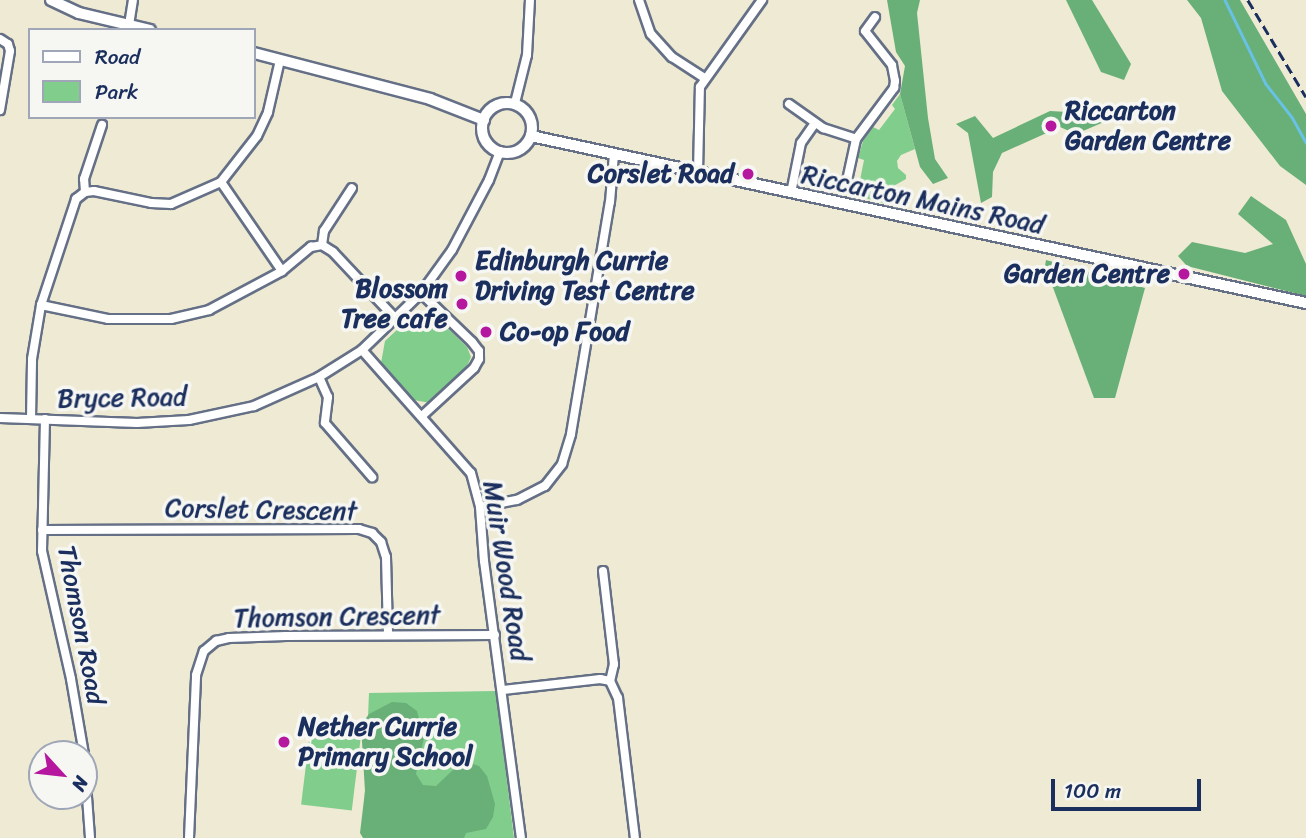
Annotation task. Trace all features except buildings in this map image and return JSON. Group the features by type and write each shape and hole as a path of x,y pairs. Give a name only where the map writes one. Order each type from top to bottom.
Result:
{"street":[{"path":"51,0 79,13 142,28"},
{"path":"129,25 133,0"},
{"path":"515,103 527,55 530,0"},
{"path":"639,0 651,34 672,57 705,78"},
{"path":"698,172 698,97 705,78 762,0"},
{"path":"846,185 856,139 894,88 892,65 864,31 875,17"},
{"path":"0,39 8,44 10,51 0,110"},
{"path":"256,54 430,99 484,120"},
{"path":"31,419 32,359 41,305 76,199 85,192 94,191 150,204 171,204 221,182 241,161 257,136 268,112 280,60"},
{"path":"515,103 528,114 531,136 515,151 500,151 487,142 484,120 493,107 515,103"},
{"path":"789,104 829,132 856,139"},
{"path":"791,193 801,143 815,123"},
{"path":"85,192 84,179 102,125"},
{"name":"Riccarton Mains Road","path":"531,136 1306,303"},
{"name":"Bryce Road","path":"0,418 137,423 188,420 254,406 319,377 362,350 421,293 452,250 489,180 500,151"},
{"path":"480,507 517,500 545,486 562,464 571,434 610,202 614,154"},
{"path":"221,182 282,271"},
{"path":"322,245 324,231 352,188"},
{"path":"41,305 108,319 171,319 209,310 247,292 282,271 311,247 322,245 333,252 396,319"},
{"path":"421,293 479,351 479,359 474,369 422,416"},
{"name":"Muir Wood Road","path":"362,350 471,473 480,507 521,838"},
{"path":"319,377 328,397 325,423 372,477"},
{"name":"Thomson Road","path":"45,419 42,530 45,570 71,679 81,740"},
{"name":"Corslet Crescent","path":"42,530 359,529 372,533 381,542 386,557 388,635"},
{"path":"603,571 614,664 610,681 618,698 635,838"},
{"path":"594,584 604,583"},
{"name":"Thomson Crescent","path":"189,838 196,675 204,651 216,641 229,638 495,635"},
{"path":"503,690 600,679 610,681"},
{"name":"Thomson Road","path":"88,810 90,838"}],"green space":[{"path":"887,0 920,0 917,13 928,118 935,159 948,178 933,184 920,167 900,94 905,66 896,52"},
{"path":"1066,0 1092,0 1131,64 1124,80 1101,72"},
{"path":"1187,0 1240,0 1306,114 1306,185 1280,166 1222,91 1201,18"},
{"path":"900,94 915,149 901,155 897,161 898,168 906,175 906,179 890,188 890,203 887,204 850,194 852,184 859,185 864,160 858,158 863,141 873,127 879,130 895,109 892,105"},
{"path":"1104,107 1110,113 1104,122 1076,134 1060,127 1002,153 993,172 992,197 981,203 968,133 956,124 975,116 993,138 1050,111 1086,113"},
{"path":"1251,196 1286,220 1306,264 1306,296 1187,266 1178,256 1192,242 1245,253 1273,244 1238,214"},
{"path":"1046,260 1145,288 1115,398 1094,398 1045,266"},
{"path":"414,314 433,314 467,347 471,357 467,366 430,403 414,400 381,363 385,341"},
{"path":"496,691 514,838 363,838 369,693"},
{"path":"392,702 406,703 417,711 424,738 416,774 423,785 436,786 455,768 467,762 479,766 487,776 495,804 493,817 486,829 466,833 464,838 363,838 360,833 365,791 361,725 369,714"},
{"path":"311,724 362,730 352,811 301,804"}],"waterway":[{"path":"1225,0 1266,84 1292,117 1306,142"}],"railway":[{"path":"1248,0 1306,97"}],"place":[{"name":"Riccarton Garden Centre","path":"1051,126"},
{"name":"Corslet Road","path":"748,174"},
{"name":"Garden Centre","path":"1184,274"},
{"name":"Edinburgh Currie Driving Test Centre","path":"461,276"},
{"name":"Blossom Tree cafe","path":"462,304"},
{"name":"Co-op Food","path":"486,332"},
{"name":"Nether Currie Primary School","path":"284,742"}]}
